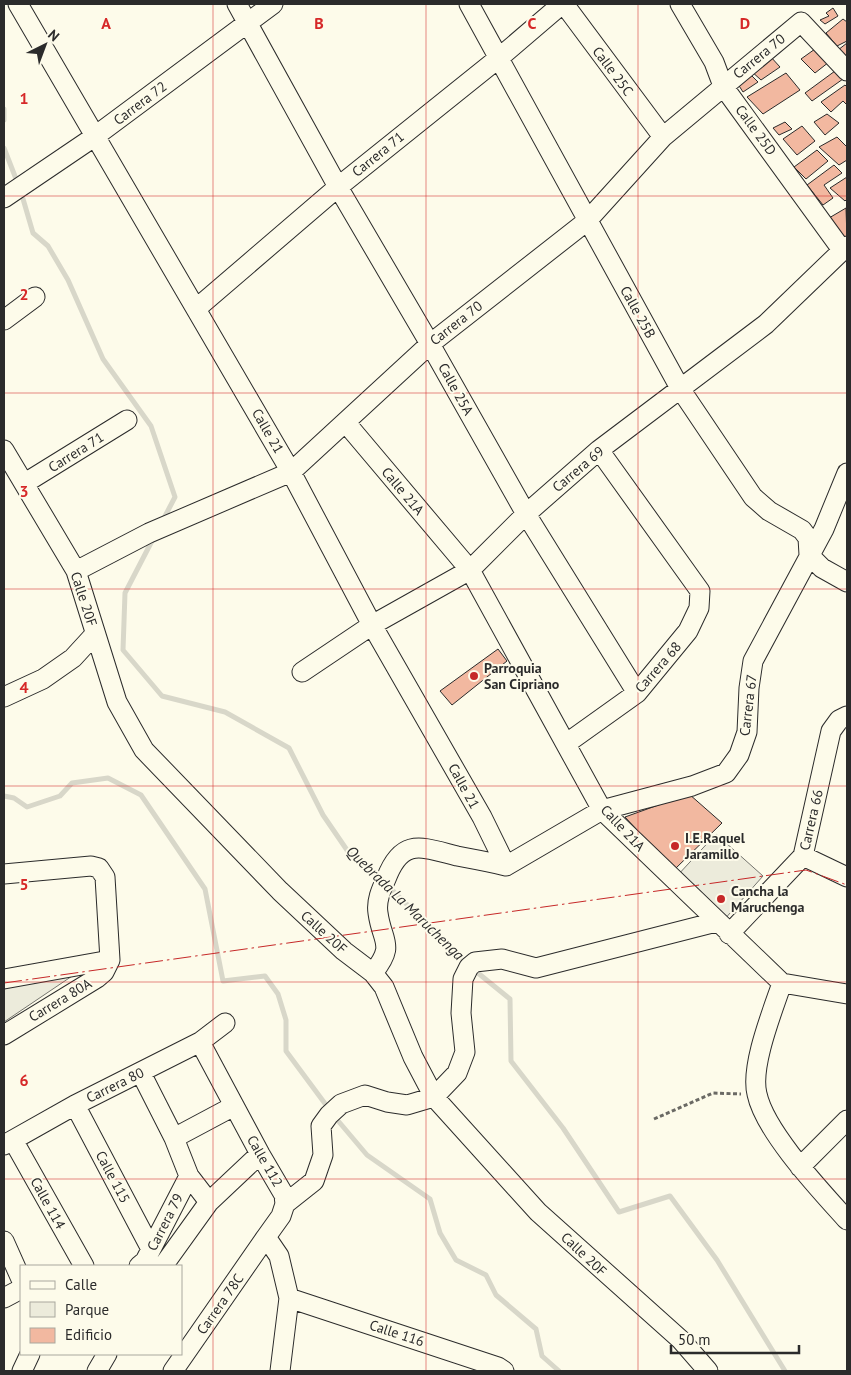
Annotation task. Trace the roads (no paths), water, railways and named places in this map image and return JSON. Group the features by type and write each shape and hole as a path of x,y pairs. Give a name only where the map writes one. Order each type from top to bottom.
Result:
{"street":[{"name":"Calle 21","path":"18,4 94,137 198,308 291,472 372,625 482,817 506,866"},
{"name":"Calle 25A","path":"237,4 249,22 338,187 430,344 526,514 637,693"},
{"name":"Carrera 72","path":"5,198 94,137 273,4"},
{"name":"Calle 25B","path":"469,4 500,57 587,221 681,390 753,497 769,511 805,534 808,538 809,555"},
{"name":"Carrera 71","path":"198,308 338,187 563,4"},
{"name":"Calle 25C","path":"563,4 663,138"},
{"name":"Calle 25D","path":"680,4 714,62 723,86 845,248"},
{"name":"Carrera 70","path":"76,571 149,534 291,472 430,344 587,221 663,138 801,22 847,71"},
{"name":"Carrera 69","path":"302,672 372,625 470,570 526,514 600,450 766,324 845,248"},
{"path":"4,320 36,297"},
{"name":"Carrera 71","path":"15,478 127,420"},
{"name":"Calle 21A","path":"346,423 470,570 602,810 782,983"},
{"name":"Calle 20F","path":"4,450 15,478 76,571 117,702 144,750 280,892 344,951 373,973 384,987 413,1057 434,1098 538,1212 681,1340 708,1371"},
{"name":"Carrera 68","path":"567,744 637,693 688,631 699,608 700,591 600,450"},
{"name":"Carrera 67","path":"506,866 602,810 692,786 726,773 739,755 747,732 749,688 753,661 824,529 847,473"},
{"path":"809,555 822,568 847,582"},
{"path":"4,697 43,679 73,658 95,634"},
{"name":"Carrera 66","path":"723,928 803,856 831,731 839,720 847,716"},
{"path":"373,973 384,959 387,944 378,912 379,895 394,860 405,851 424,847 506,866"},
{"path":"803,856 847,877"},
{"path":"4,874 91,866 99,868 105,877 110,960 4,979"},
{"path":"285,1204 314,1181 323,1154 321,1126 328,1115 341,1104 365,1095 387,1102 407,1105 434,1098 457,1073 465,1052 461,1013 462,978 468,967 475,962 502,959 536,968 723,928"},
{"name":"Carrera 80A","path":"4,1035 97,978 104,972 110,960"},
{"path":"847,994 782,983 761,1051 756,1078 756,1094 765,1115 800,1167 847,1220"},
{"name":"Carrera 80","path":"8,1142 75,1105 200,1042 225,1023"},
{"name":"Calle 112","path":"200,1042 284,1195 285,1204 281,1216 266,1237"},
{"path":"141,1073 174,1138 189,1176 209,1202"},
{"name":"Calle 115","path":"75,1105 151,1249"},
{"path":"174,1138 234,1106"},
{"path":"800,1167 847,1120"},
{"name":"Calle 114","path":"8,1142 83,1265"},
{"path":"164,1265 209,1202 260,1154"},
{"name":"Carrera 79","path":"140,1265 145,1261 189,1176"},
{"path":"266,1237 279,1256 289,1298 280,1371"},
{"name":"Carrera 78C","path":"175,1370 266,1237"},
{"path":"4,1240 20,1277"},
{"path":"4,1298 20,1290"},
{"name":"Calle 116","path":"289,1298 498,1367 504,1371"},
{"path":"22,1371 30,1355"},
{"path":"97,1371 106,1355"}],"waterway":[{"name":"Quebrada La Maruchenga","path":"4,109 4,120"},
{"name":"Quebrada La Maruchenga","path":"4,148 18,184"},
{"name":"Quebrada La Maruchenga","path":"21,192 33,233 48,246 68,280 103,359 151,426 175,497 163,520"},
{"name":"Quebrada La Maruchenga","path":"154,537 125,593 123,650 162,696 225,712 289,748 323,815 349,853 381,879"},
{"path":"4,796 14,798 27,807 60,796 72,783 108,778 141,795 205,889 223,981 265,976 278,994 286,1020 286,1051 329,1109"},
{"name":"Quebrada La Maruchenga","path":"387,885 467,963"},
{"name":"Quebrada La Maruchenga","path":"473,969 510,999 511,1061 563,1128 619,1212 670,1196 717,1260 785,1371"},
{"path":"334,1116 367,1155 430,1199 440,1233 456,1260 486,1275 496,1295 536,1329 542,1356 559,1371"}],"place":[{"name":"Parroquia San Cipriano","path":"474,676"},
{"name":"I.E.Raquel Jaramillo","path":"675,846"},
{"name":"Cancha la Maruchenga","path":"721,899"}]}
